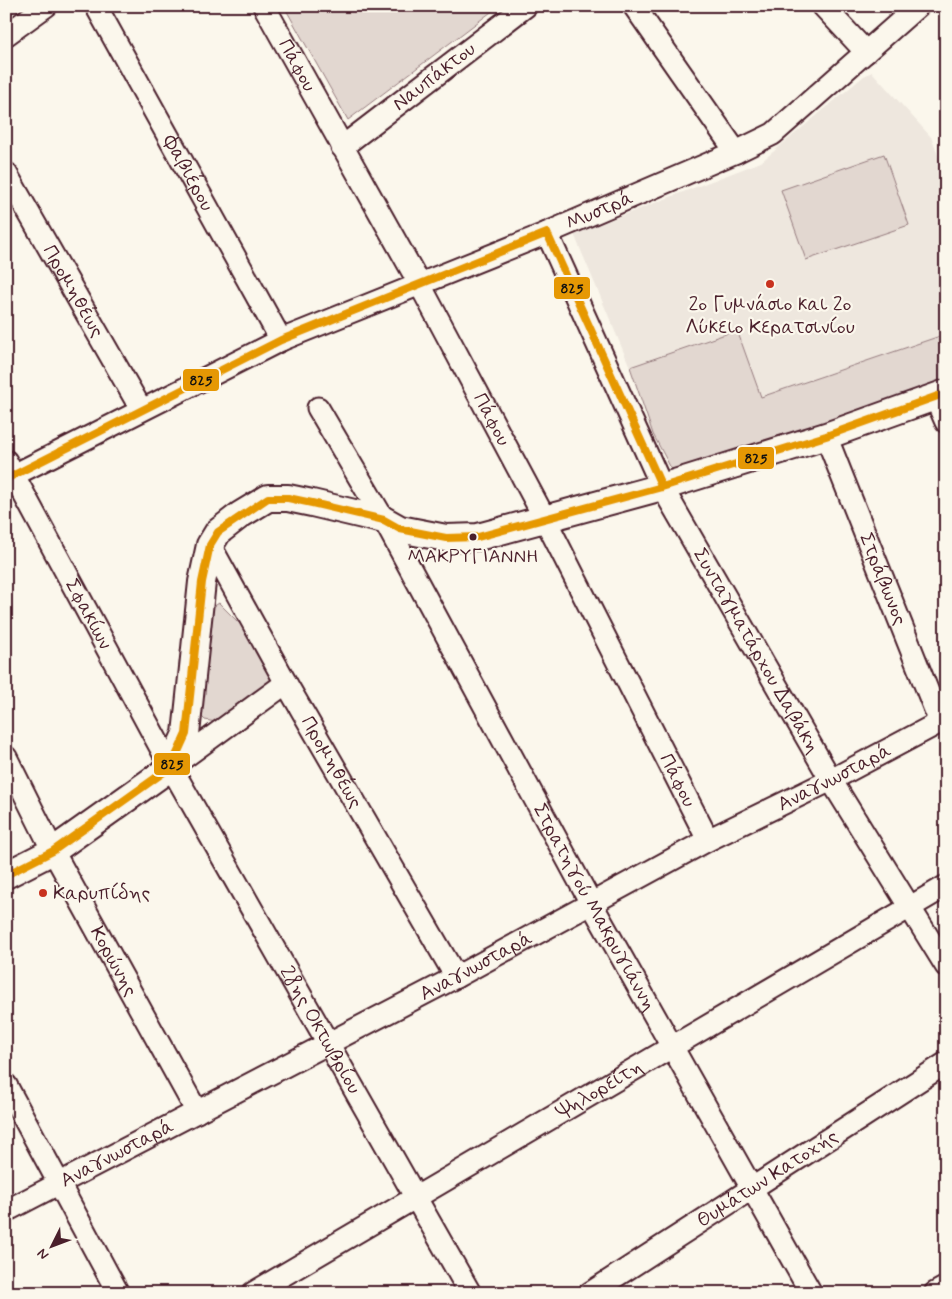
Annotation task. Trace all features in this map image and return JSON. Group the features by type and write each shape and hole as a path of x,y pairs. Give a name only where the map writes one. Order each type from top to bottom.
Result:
{"street":[{"path":"6,35 46,6"},
{"name":"Φαβιέρου","path":"96,6 281,340"},
{"name":"Πάφου","path":"264,6 418,284 545,519 708,840"},
{"name":"Ναυπάκτου","path":"342,147 526,6"},
{"path":"634,6 736,152"},
{"path":"823,6 866,52"},
{"name":"Μυστρά","path":"9,472 281,340 547,233 736,152 773,134 918,6"},
{"name":"Προμηθέως","path":"6,172 141,409"},
{"name":"Συνταγματάρχου Δαβάκη","path":"547,233 662,487 831,780 946,966"},
{"path":"171,767 186,734 202,582 210,545 218,532 240,515 268,498 288,498 312,502 384,520 400,529 446,538 478,536 662,487 826,436 940,395 946,422"},
{"path":"318,408 384,520"},
{"name":"Στράβωνος","path":"826,436 943,720"},
{"name":"Σφακίων","path":"9,472 171,767"},
{"name":"Στρατηγού Μακρυγιάννη","path":"384,520 591,903 674,1046 811,1293"},
{"name":"Προμηθέως","path":"210,545 286,683 456,977"},
{"path":"6,875 54,851 286,683"},
{"name":"Αναγνωσταρά","path":"6,1211 58,1182 456,977 708,840 831,780 943,720"},
{"name":"Κορώνης","path":"6,756 54,851 197,1112"},
{"name":"28ης Οκτωβρίου","path":"171,767 470,1293"},
{"name":"Ψηλορείτη","path":"254,1293 414,1196 946,886"},
{"name":"Θυμάτων Κατοχής","path":"590,1293 751,1187 946,1064"},
{"path":"6,1085 118,1293"},
{"path":"935,1293 946,1286"}],"shaded area":[{"path":"284,6 499,6 348,120"},
{"name":"2ο Γυμνάσιο και 2ο Λύκειο Κερατσινίου","path":"872,72 931,137 946,176 946,334 653,434 630,367 574,234 761,162 864,76"},
{"path":"884,154 909,225 806,260 781,190"},
{"path":"737,330 761,397 946,334 946,385 674,474 653,434 630,367"},
{"path":"219,603 253,637 275,680 216,722 205,720 198,713 207,611"}],"transit line":[{"name":"825","path":"6,479 281,340 547,233 662,487"},
{"name":"825","path":"6,875 53,851 171,767 186,734 202,582 210,545 218,532 268,498 288,498 312,503 384,520 400,529 446,538 478,537 662,487 826,436 946,393"}],"place":[{"name":"2ο Γυμνάσιο και 2ο Λύκειο Κερατσινίου","path":"770,284"},
{"name":"ΜΑΚΡΥΓΙΑΝΝΗ","path":"473,537"},
{"name":"Καρυπίδης","path":"43,893"}]}
